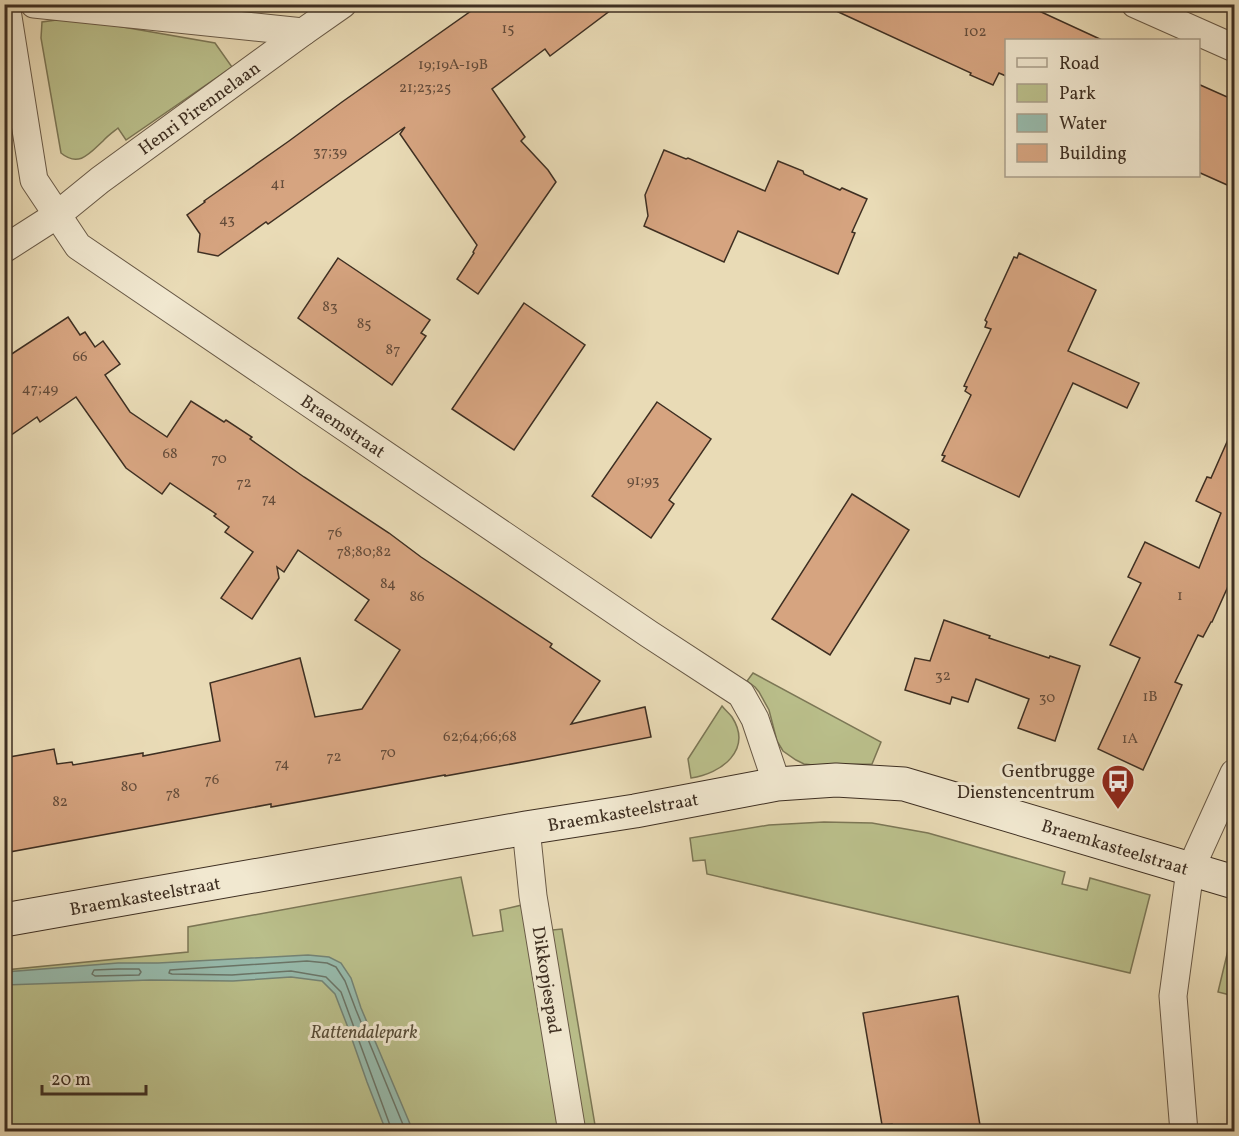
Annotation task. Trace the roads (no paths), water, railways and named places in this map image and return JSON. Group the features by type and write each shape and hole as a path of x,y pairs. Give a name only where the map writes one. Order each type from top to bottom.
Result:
{"street":[{"name":"Braemstraat","path":"6,4 34,180 78,246 741,694 755,719 777,784"},
{"path":"34,4 303,32"},
{"name":"Henri Pirennelaan","path":"4,249 57,215 100,180 343,4"},
{"path":"1135,4 1234,48"},
{"path":"1184,1131 1173,996 1190,870 1234,773"},
{"name":"Braemkasteelstraat","path":"4,920 526,828 635,811 777,784 836,780 904,784 1234,882"},
{"name":"Dikkopjespad","path":"526,828 533,896 572,1131"}],"water":[{"path":"308,955 329,957 341,963 351,978 361,1008 413,1131 386,1131 335,994 322,981 291,977 233,981 150,980 5,985 5,972 118,963"}],"place":[{"name":"Gentbrugge Dienstencentrum","path":"1118,810"}],"park label":[{"name":"Rattendalepark","path":"364,1032"}]}
